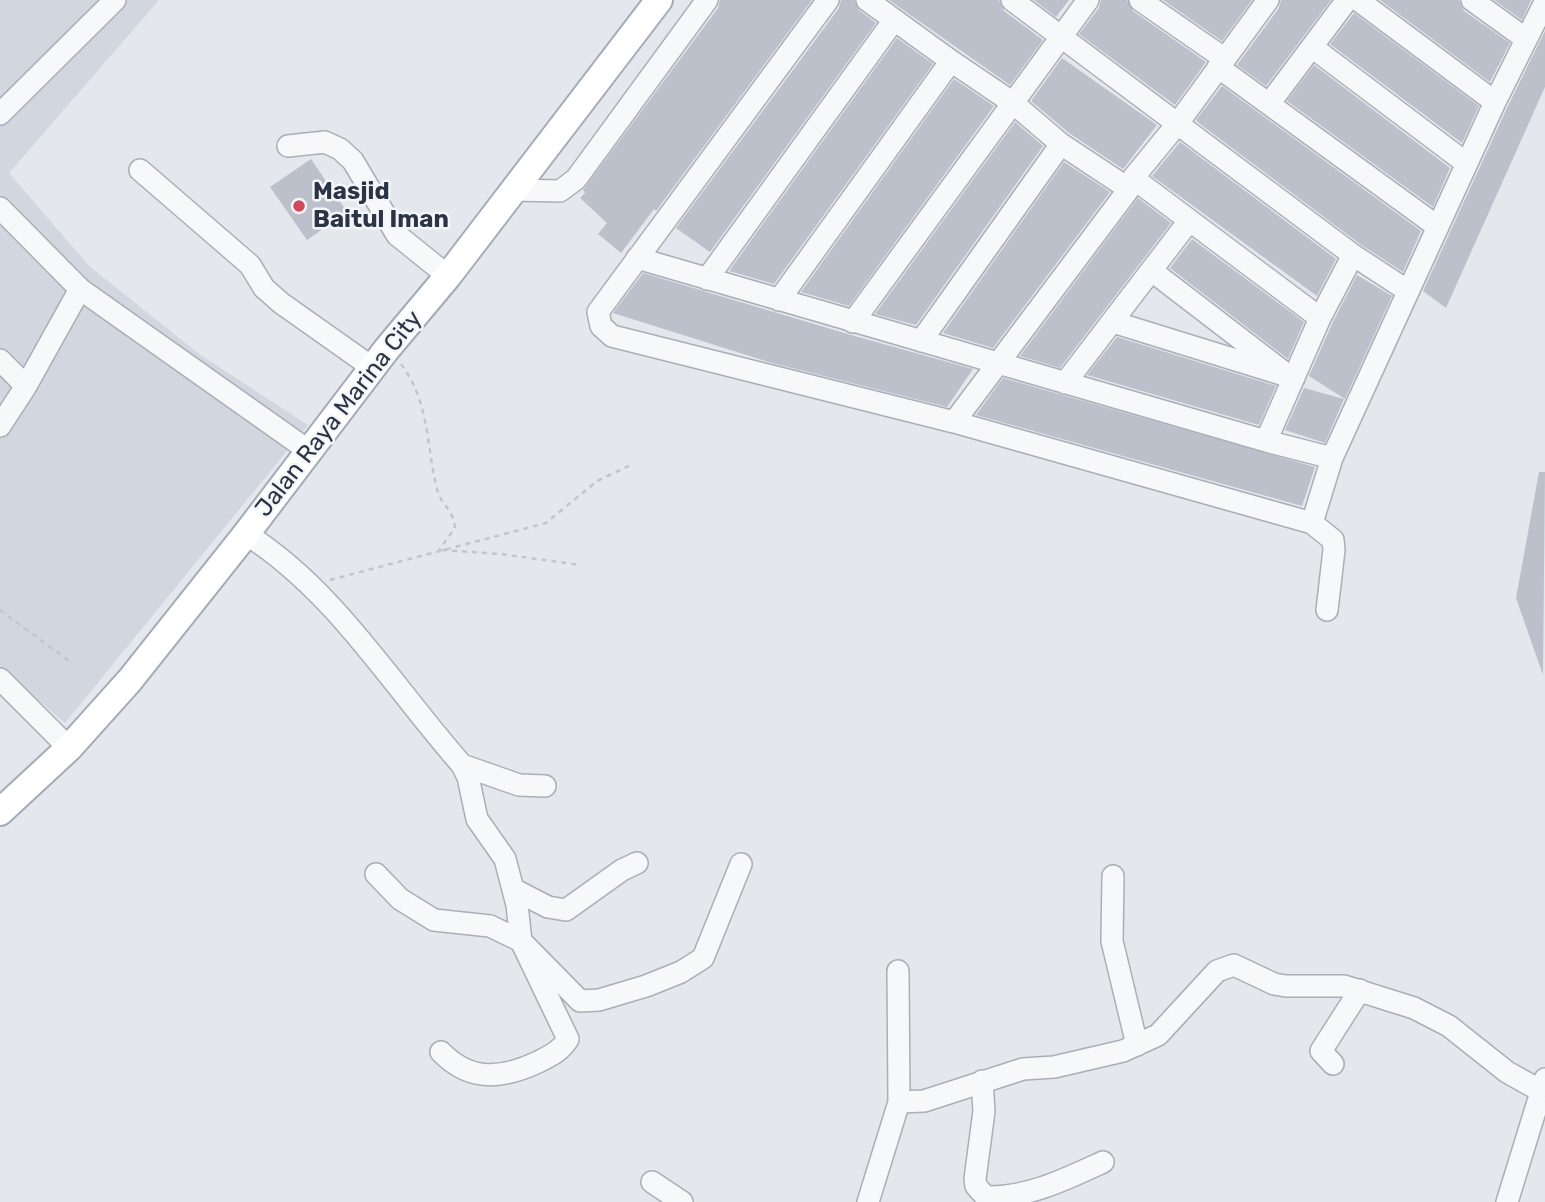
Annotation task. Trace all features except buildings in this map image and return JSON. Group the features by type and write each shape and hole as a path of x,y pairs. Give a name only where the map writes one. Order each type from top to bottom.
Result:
{"main road":[{"name":"Jalan Raya Marina City","path":"0,811 69,748 130,680 246,534 379,359 447,276 659,0"}],"street":[{"path":"0,114 115,0"},
{"path":"513,190 560,191 576,179 707,0"},
{"path":"828,0 598,312 601,326 612,336 954,422 1312,523 1333,540 1327,610"},
{"path":"867,0 1013,103 1061,144 1189,221 1320,318"},
{"path":"1012,0 1353,255 1408,291"},
{"path":"853,321 1088,0"},
{"path":"1140,0 1162,7 1269,104 1438,227"},
{"path":"954,422 1268,0"},
{"path":"1269,104 1347,0"},
{"path":"1358,0 1495,102"},
{"path":"1472,0 1526,39"},
{"path":"1312,523 1332,458 1466,163 1545,2"},
{"path":"707,279 894,20"},
{"path":"1312,47 1466,163"},
{"path":"779,300 951,61"},
{"path":"288,146 324,142 340,149 353,161 397,235 447,276"},
{"path":"921,341 1061,144"},
{"path":"140,170 250,265 264,288 281,303 379,359"},
{"path":"0,208 80,289 309,451"},
{"path":"1065,383 1189,221"},
{"path":"1266,441 1320,318 1353,255"},
{"path":"637,258 1332,458"},
{"path":"1152,271 1294,378"},
{"path":"0,426 26,386 80,289"},
{"path":"1113,322 1294,378"},
{"path":"0,360 26,386"},
{"path":"246,534 276,553 352,630 462,765 468,777 477,819 505,859 513,889 521,941 568,1039 563,1047 523,1069 502,1075 474,1074 452,1064 441,1052"},
{"path":"0,679 69,748"},
{"path":"462,765 519,785 545,786"},
{"path":"513,889 548,907 566,910 622,870 637,863"},
{"path":"376,874 400,899 433,920 490,926 521,941 580,1001 599,1000 646,986 681,972 703,958 741,864"},
{"path":"1113,876 1111,941 1137,1045"},
{"path":"898,1102 924,1101 1023,1069 1054,1067 1123,1051 1158,1035 1217,971 1234,965 1274,984 1344,986 1427,1014 1469,1040 1507,1072 1543,1085 1507,1202"},
{"path":"868,1202 898,1102 898,971"},
{"path":"1333,1064 1321,1051 1360,990"},
{"path":"982,1081 984,1111 975,1179 976,1185 986,1197 1003,1198 1052,1185 1103,1162"},
{"path":"652,1182 682,1202"}],"path":[{"path":"379,359 411,378 424,411 438,492 453,514 455,528 439,550"},
{"path":"310,586 546,523 597,481 633,464"},
{"path":"439,550 501,554 580,565"},
{"path":"0,610 69,660"}],"shaded area":[{"path":"0,0 159,0 9,173 89,266 199,354 308,425 65,723 0,667"}],"place":[{"name":"Masjid Baitul Iman","path":"299,206"}]}
